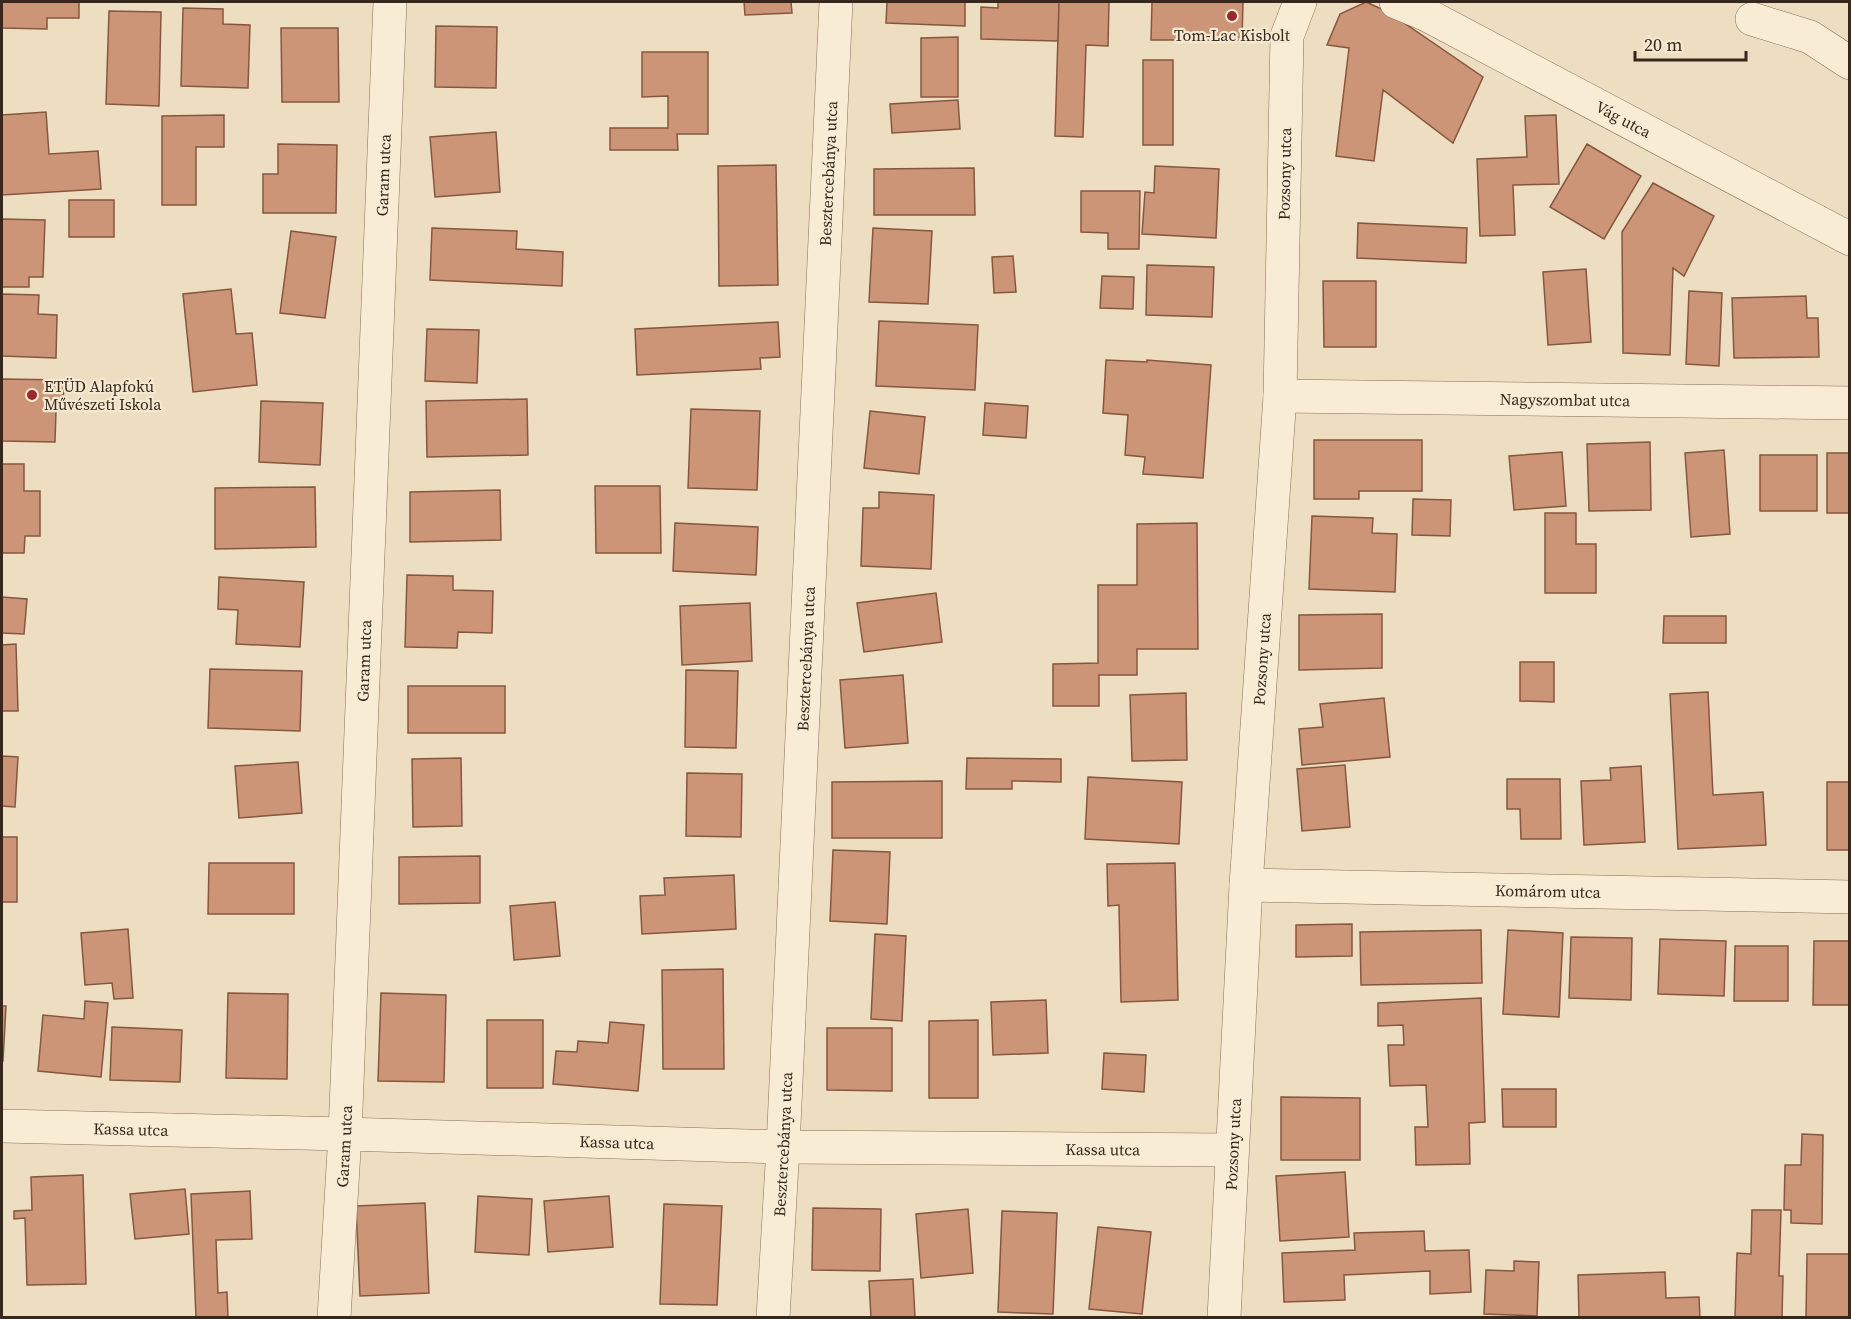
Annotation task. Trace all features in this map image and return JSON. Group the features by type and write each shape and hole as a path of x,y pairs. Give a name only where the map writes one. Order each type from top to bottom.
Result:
{"street":[{"name":"Garam utca","path":"334,1317 345,1134 390,2"},
{"name":"Besztercebánya utca","path":"773,1317 783,1147 836,2"},
{"name":"Pozsony utca","path":"1224,1317 1246,885 1280,396 1287,36 1300,2"},
{"name":"Vág utca","path":"1396,2 1436,19 1850,238"},
{"path":"1752,19 1810,37 1850,63"},
{"name":"Nagyszombat utca","path":"1280,396 1850,403"},
{"name":"Komárom utca","path":"1246,885 1850,897"},
{"name":"Kassa utca","path":"2,1126 783,1147 1231,1150"}],"building":[{"path":"2,2 79,2 79,18 47,18 47,29 2,28"},
{"path":"744,2 791,2 792,13 745,15"},
{"path":"887,2 965,2 965,26 886,23"},
{"path":"998,2 1059,2 1058,41 981,39 981,7 998,8"},
{"path":"1059,2 1109,2 1108,46 1086,45 1083,137 1055,136"},
{"path":"1152,2 1243,2 1242,40 1151,40"},
{"path":"1366,2 1388,12 1483,77 1453,143 1383,90 1374,161 1336,156 1349,48 1327,45 1340,14"},
{"path":"183,8 223,9 223,24 250,25 248,88 181,86"},
{"path":"109,11 161,12 159,106 106,104"},
{"path":"436,26 497,27 496,88 435,87"},
{"path":"281,28 338,28 339,102 282,102"},
{"path":"958,37 958,97 921,97 921,38"},
{"path":"642,52 708,52 708,134 677,134 678,150 610,150 610,128 668,128 668,96 642,97"},
{"path":"1143,60 1173,60 1173,145 1143,145"},
{"path":"958,100 960,129 892,133 890,104"},
{"path":"46,112 49,154 98,151 101,189 2,195 2,115"},
{"path":"224,115 224,147 196,147 196,205 162,205 162,116"},
{"path":"1556,115 1559,184 1513,185 1515,235 1480,236 1477,159 1527,157 1525,116"},
{"path":"496,132 500,192 435,197 430,137"},
{"path":"278,144 337,145 336,213 263,213 263,174 278,174"},
{"path":"1587,144 1641,176 1604,239 1550,207"},
{"path":"776,165 778,285 719,286 718,166"},
{"path":"1155,166 1219,169 1216,238 1142,234 1145,192 1154,193"},
{"path":"974,168 975,215 874,215 874,169"},
{"path":"1653,183 1714,216 1684,276 1673,268 1670,355 1623,353 1622,232"},
{"path":"1081,191 1140,191 1139,249 1108,249 1108,233 1081,232"},
{"path":"69,200 114,200 114,237 69,237"},
{"path":"2,219 45,220 43,277 29,277 29,287 2,287"},
{"path":"1358,223 1467,228 1466,263 1357,258"},
{"path":"432,228 517,231 516,249 563,252 562,286 430,280"},
{"path":"873,228 932,231 928,304 869,302"},
{"path":"291,231 336,237 325,318 280,313"},
{"path":"1013,256 1016,292 994,293 992,257"},
{"path":"1147,265 1214,267 1212,317 1146,315"},
{"path":"1586,269 1591,342 1548,345 1543,272"},
{"path":"1102,276 1134,277 1133,309 1100,308"},
{"path":"1323,281 1376,281 1376,347 1324,347"},
{"path":"231,289 236,334 252,333 257,385 193,392 183,294"},
{"path":"1689,291 1722,293 1719,366 1686,364"},
{"path":"2,294 39,295 38,314 57,315 56,358 2,356"},
{"path":"1806,296 1807,318 1818,318 1819,357 1734,358 1732,298"},
{"path":"879,321 978,325 975,390 876,386"},
{"path":"778,322 780,357 760,358 761,369 637,375 635,329"},
{"path":"427,329 479,330 477,383 425,381"},
{"path":"1106,360 1147,362 1147,360 1211,365 1203,478 1143,474 1145,457 1125,455 1128,415 1103,413"},
{"name":"ETÜD Alapfokú Művészeti Iskola","path":"2,379 64,380 63,411 56,411 55,442 2,441"},
{"path":"527,399 528,455 427,457 426,401"},
{"path":"261,401 323,403 320,465 259,462"},
{"path":"985,403 1028,406 1026,438 983,435"},
{"path":"691,409 760,411 757,490 688,488"},
{"path":"870,411 925,417 919,474 864,468"},
{"path":"1314,440 1422,440 1422,491 1359,491 1359,499 1314,499"},
{"path":"1650,442 1651,510 1589,511 1587,444"},
{"path":"1724,450 1730,534 1691,537 1685,453"},
{"path":"1562,452 1566,506 1514,510 1509,456"},
{"path":"1827,453 1850,453 1850,513 1827,513"},
{"path":"1760,455 1817,455 1817,511 1760,511"},
{"path":"2,464 24,464 24,491 40,491 40,536 25,536 24,553 2,553"},
{"path":"595,486 660,486 661,553 596,553"},
{"path":"315,487 316,547 215,549 215,488"},
{"path":"500,490 501,540 410,542 410,492"},
{"path":"879,492 934,495 931,569 861,566 863,508 879,508"},
{"path":"1413,499 1451,500 1450,536 1412,535"},
{"path":"1545,513 1576,513 1576,544 1596,544 1596,593 1545,593"},
{"path":"1312,516 1373,518 1372,533 1397,534 1395,592 1309,589"},
{"path":"675,523 758,527 756,575 673,571"},
{"path":"1197,523 1198,649 1137,649 1137,675 1099,675 1099,706 1053,706 1053,664 1098,663 1098,585 1137,585 1137,524"},
{"path":"407,575 453,576 453,590 493,591 492,633 458,632 457,648 405,647"},
{"path":"219,577 304,582 300,647 236,644 238,610 218,609"},
{"path":"936,593 942,642 864,652 857,603"},
{"path":"2,597 27,599 24,634 2,633"},
{"path":"750,603 752,661 682,665 680,606"},
{"path":"1382,614 1382,668 1299,670 1299,615"},
{"path":"1664,616 1726,616 1726,643 1663,643"},
{"path":"16,644 18,711 2,711 2,645"},
{"path":"1520,662 1554,662 1554,702 1520,701"},
{"path":"210,669 302,671 300,731 208,728"},
{"path":"686,670 738,671 736,748 685,747"},
{"path":"903,675 908,743 845,748 840,680"},
{"path":"408,686 505,686 505,733 408,733"},
{"path":"1708,692 1713,795 1763,792 1766,845 1678,849 1670,694"},
{"path":"1186,693 1187,760 1132,761 1130,695"},
{"path":"1384,698 1390,757 1302,765 1299,729 1323,727 1320,704"},
{"path":"2,756 18,757 15,807 2,806"},
{"path":"461,758 462,826 413,827 412,759"},
{"path":"967,758 1061,759 1061,782 1012,781 1012,789 966,789"},
{"path":"298,762 302,813 239,818 235,766"},
{"path":"1345,765 1350,827 1302,831 1297,769"},
{"path":"1641,766 1645,842 1584,845 1581,781 1611,780 1610,768"},
{"path":"687,773 742,774 741,837 686,836"},
{"path":"1088,777 1182,782 1179,844 1085,839"},
{"path":"1507,779 1560,779 1561,839 1521,839 1520,809 1507,809"},
{"path":"942,781 942,838 832,838 832,782"},
{"path":"1827,782 1850,782 1850,850 1827,850"},
{"path":"2,837 17,837 17,902 2,902"},
{"path":"833,850 890,852 887,924 830,921"},
{"path":"480,856 480,903 399,904 399,857"},
{"path":"209,863 294,863 294,914 208,914"},
{"path":"1175,863 1178,1000 1121,1002 1119,905 1108,906 1107,864"},
{"path":"734,875 736,929 642,934 640,896 665,895 664,878"},
{"path":"555,902 560,956 514,960 510,906"},
{"path":"1352,924 1352,956 1296,957 1296,925"},
{"path":"128,929 133,998 114,999 112,983 85,985 81,933"},
{"path":"1481,930 1482,983 1361,985 1360,932"},
{"path":"1508,930 1563,933 1559,1017 1503,1014"},
{"path":"875,934 906,936 902,1021 871,1019"},
{"path":"1571,937 1632,938 1631,1000 1569,998"},
{"path":"1660,939 1726,941 1724,996 1658,994"},
{"path":"1814,941 1850,941 1850,1005 1813,1005"},
{"path":"1735,946 1788,946 1788,1001 1734,1001"},
{"path":"723,969 724,1069 663,1069 662,970"},
{"path":"228,993 288,994 287,1079 226,1078"},
{"path":"381,993 446,995 444,1082 378,1081"},
{"path":"1481,998 1485,1122 1469,1123 1470,1164 1416,1165 1415,1127 1428,1127 1426,1085 1390,1086 1388,1045 1404,1045 1403,1025 1378,1026 1378,1003"},
{"path":"1046,1000 1048,1053 993,1055 991,1002"},
{"path":"85,1001 108,1003 101,1077 38,1071 43,1015 84,1019"},
{"path":"2,1006 6,1006 3,1061 2,1061"},
{"path":"487,1020 543,1020 543,1088 487,1088"},
{"path":"978,1020 978,1098 929,1098 929,1021"},
{"path":"610,1022 644,1025 638,1091 553,1084 556,1051 577,1052 578,1041 608,1043"},
{"path":"112,1027 182,1030 180,1082 110,1080"},
{"path":"827,1028 892,1028 892,1091 827,1090"},
{"path":"1104,1053 1146,1055 1144,1092 1102,1089"},
{"path":"1502,1089 1556,1089 1556,1127 1503,1127"},
{"path":"1281,1097 1360,1098 1360,1160 1281,1160"},
{"path":"1802,1134 1823,1135 1822,1224 1791,1223 1791,1210 1784,1210 1785,1165 1801,1165"},
{"path":"1345,1172 1349,1237 1280,1241 1276,1176"},
{"path":"83,1175 86,1284 27,1285 25,1218 14,1219 14,1211 32,1210 31,1177"},
{"path":"185,1189 189,1234 135,1239 130,1194"},
{"path":"250,1191 252,1239 216,1240 218,1293 227,1292 228,1318 196,1318 191,1194"},
{"path":"478,1196 532,1199 529,1255 475,1252"},
{"path":"609,1196 613,1247 548,1252 544,1201"},
{"path":"425,1203 429,1293 360,1296 356,1206"},
{"path":"664,1204 722,1206 717,1305 660,1304"},
{"path":"813,1208 881,1209 880,1271 812,1270"},
{"path":"968,1209 973,1273 921,1278 916,1214"},
{"path":"1752,1210 1781,1210 1779,1276 1783,1276 1782,1318 1735,1318 1737,1253 1751,1254"},
{"path":"1002,1211 1057,1213 1053,1314 998,1312"},
{"path":"1098,1227 1151,1232 1142,1314 1089,1309"},
{"path":"1424,1231 1425,1251 1469,1250 1471,1292 1430,1294 1430,1271 1344,1275 1345,1300 1284,1302 1282,1253 1355,1250 1354,1233"},
{"path":"1807,1254 1850,1254 1850,1318 1806,1318"},
{"path":"1514,1261 1539,1262 1537,1316 1484,1314 1486,1270 1514,1271"},
{"path":"1665,1272 1666,1298 1699,1297 1700,1318 1579,1318 1578,1275"},
{"path":"913,1279 915,1318 871,1318 869,1281"}],"place":[{"name":"Tom-Lac Kisbolt","path":"1232,16"},
{"name":"ETÜD Alapfokú Művészeti Iskola","path":"32,395"}]}
